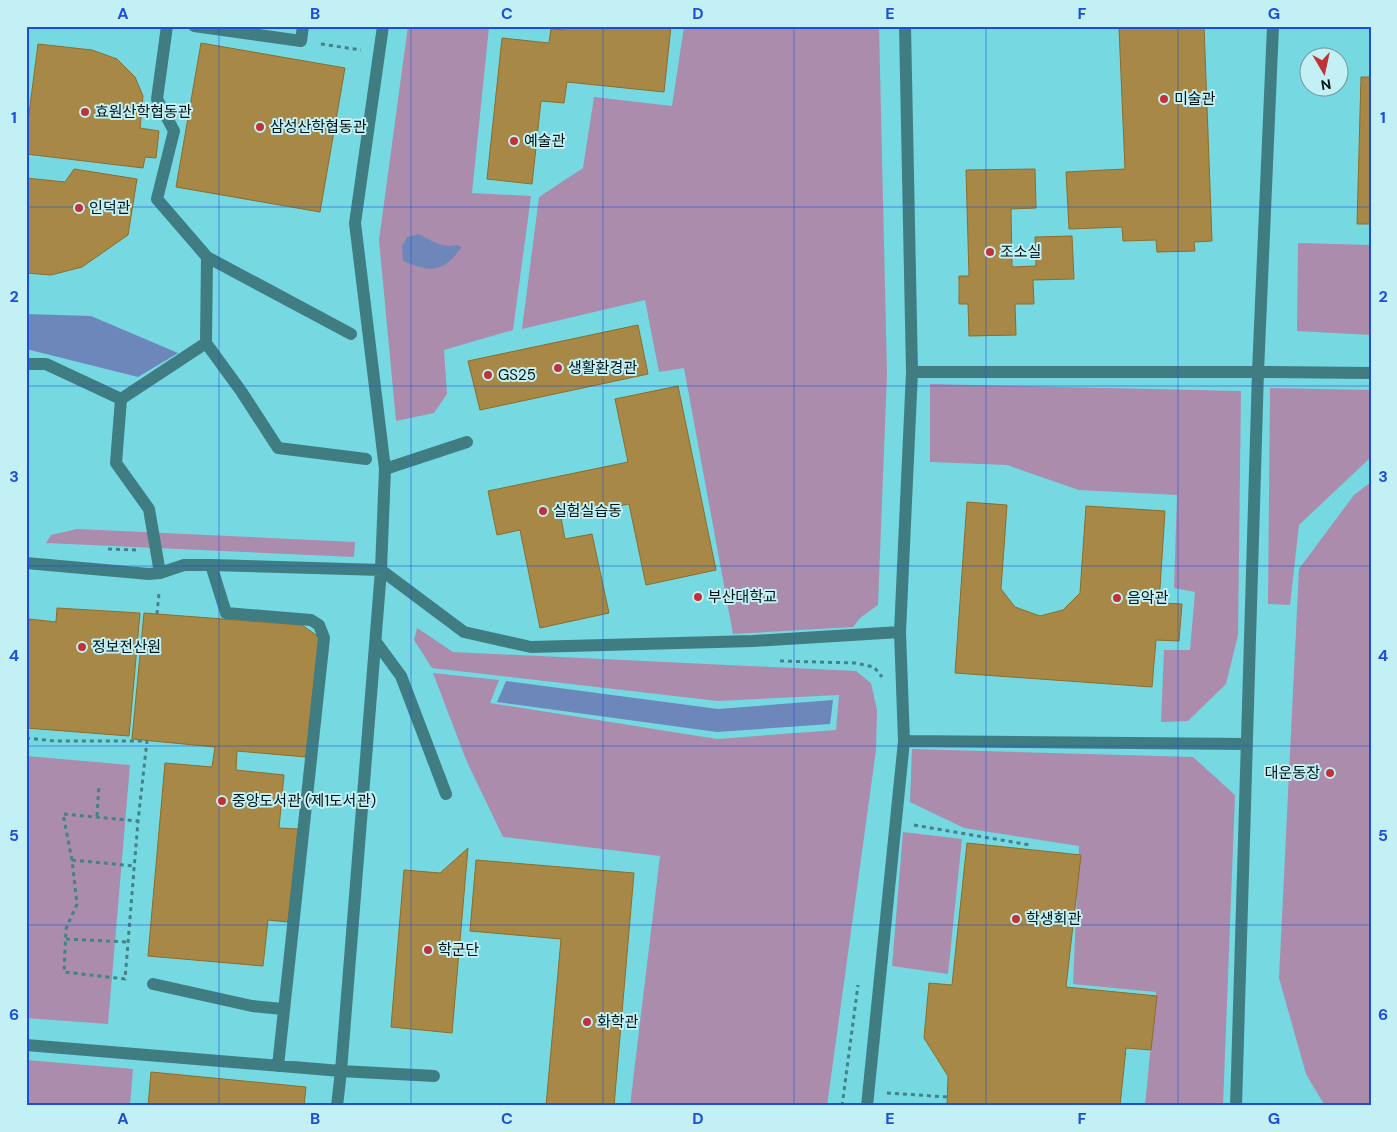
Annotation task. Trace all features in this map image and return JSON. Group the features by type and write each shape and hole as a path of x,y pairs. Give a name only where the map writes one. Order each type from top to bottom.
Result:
{"street":[{"path":"167,26 157,99 174,131 157,199 207,257 350,334"},
{"path":"194,26 301,41 303,26"},
{"path":"337,1106 381,570 385,469 355,223 383,26"},
{"path":"867,1106 904,741 900,632 912,372 905,26"},
{"path":"1236,1106 1258,372 1273,26"},
{"path":"207,257 206,343 241,391 278,448 366,459"},
{"path":"121,399 206,343"},
{"path":"26,364 46,364 121,399"},
{"path":"912,372 1371,373"},
{"path":"121,399 116,463 149,509 160,573"},
{"path":"385,469 467,442"},
{"path":"26,563 160,573 184,566 211,565 381,570 464,632 531,647 753,641 900,632"},
{"path":"211,565 226,613 311,620 319,625 324,638 278,1066"},
{"path":"376,642 401,676 446,794"},
{"path":"904,741 1247,744"},
{"path":"153,984 252,1006 284,1009"},
{"path":"26,1045 341,1072 434,1076"}],"path":[{"path":"321,44 361,50"},
{"path":"99,548 157,551"},
{"path":"775,661 855,663 874,667 883,678"},
{"path":"26,738 55,741 146,741 125,979 64,972 66,929 78,904 63,814 138,821"},
{"path":"97,816 99,784"},
{"path":"896,822 1030,845"},
{"path":"72,860 134,866"},
{"path":"66,939 128,942"},
{"path":"842,1106 858,978"},
{"path":"869,1092 948,1097"}],"shaded area":[{"path":"408,26 489,27 472,193 531,196 513,330 444,350 447,394 434,413 396,421 379,240"},
{"path":"879,26 887,374 878,605 860,618 853,627 733,634 684,368 659,372 645,300 522,329 539,197 583,168 594,97 672,106 684,27"},
{"path":"1298,243 1371,245 1371,335 1297,331"},
{"path":"930,384 1241,391 1238,635 1226,684 1188,721 1161,722 1164,650 1190,650 1195,592 1174,588 1177,495 1079,490 1007,465 930,462"},
{"path":"1270,388 1371,390 1371,457 1299,525 1290,605 1268,604"},
{"name":"대운동장","path":"1371,482 1371,1106 1325,1106 1306,1074 1279,978 1299,569 1354,495"},
{"path":"77,529 355,542 354,557 46,543 51,535"},
{"path":"417,628 453,652 856,671 871,683 877,710 876,750 827,1106 630,1106 660,856 503,837 467,762 433,673 499,680 490,703 717,739 836,730 839,695 718,701 432,668 414,640"},
{"path":"912,749 1193,757 1235,795 1223,1106 1145,1106 1156,992 1073,984 1079,846 964,828 910,802"},
{"path":"26,756 130,765 108,1024 26,1018"},
{"path":"903,832 962,839 948,974 892,966"},
{"path":"26,1060 133,1069 130,1106 26,1106"}],"water":[{"path":"419,234 438,244 462,247 446,264 434,269 422,268 403,261 402,246 407,237"},
{"path":"26,314 91,316 178,353 138,377 26,349"},
{"path":"506,681 718,709 833,700 830,724 717,732 497,702"}],"building":[{"name":"예술관","path":"565,26 671,26 664,92 567,82 564,103 541,101 532,184 487,179 502,38 549,43 551,29 565,30"},
{"name":"미술관","path":"1204,26 1212,241 1194,242 1195,251 1157,252 1156,240 1123,241 1122,227 1069,229 1066,172 1125,169 1119,28"},
{"name":"삼성산학협동관","path":"201,43 345,68 320,212 176,187"},
{"name":"효원산학협동관","path":"38,44 92,50 117,59 135,77 143,96 140,128 159,131 156,158 145,157 143,168 26,154 26,137"},
{"path":"1361,77 1371,77 1371,224 1357,224"},
{"name":"인덕관","path":"74,169 137,179 128,235 82,267 51,275 26,273 26,178 65,182"},
{"name":"조소실","path":"1035,169 1036,208 1011,209 1012,267 1036,266 1035,237 1072,236 1074,279 1033,280 1034,304 1015,304 1016,335 969,336 968,304 959,304 959,276 969,276 966,170"},
{"name":"생활환경관","path":"638,325 648,374 480,410 468,361"},
{"name":"실험실습동","path":"678,386 716,570 646,585 629,504 561,518 565,539 592,534 609,613 540,628 520,530 497,535 488,491 628,462 615,399"},
{"name":"음악관","path":"967,502 1007,505 1001,589 1015,607 1040,616 1063,610 1080,593 1086,506 1165,511 1159,603 1182,604 1179,641 1156,640 1152,687 955,673"},
{"name":"정보전산원","path":"57,608 140,613 129,736 26,728 26,672 29,619 56,622"},
{"name":"중앙도서관 (제1도서관)","path":"144,613 302,625 319,637 306,757 237,751 236,770 284,775 279,828 298,829 288,922 268,920 263,966 148,956 165,763 212,767 215,747 132,739"},
{"name":"학생회관","path":"967,843 1081,855 1066,987 1157,996 1151,1050 1126,1048 1120,1106 947,1106 948,1076 924,1038 929,983 952,985"},
{"name":"학군단","path":"468,848 452,1033 391,1027 404,870 440,873"},
{"name":"화학관","path":"476,860 634,873 614,1106 546,1106 561,939 470,931"},
{"path":"151,1072 306,1087 304,1106 148,1106"}],"place":[{"name":"미술관","path":"1164,99"},
{"name":"효원산학협동관","path":"85,112"},
{"name":"삼성산학협동관","path":"260,127"},
{"name":"예술관","path":"514,141"},
{"name":"인덕관","path":"79,208"},
{"name":"조소실","path":"990,252"},
{"name":"생활환경관","path":"558,368"},
{"name":"GS25","path":"488,375"},
{"name":"실험실습동","path":"543,511"},
{"name":"부산대학교","path":"698,597"},
{"name":"음악관","path":"1117,598"},
{"name":"정보전산원","path":"82,647"},
{"name":"대운동장","path":"1330,773"},
{"name":"중앙도서관 (제1도서관)","path":"222,801"},
{"name":"학생회관","path":"1016,919"},
{"name":"학군단","path":"428,950"},
{"name":"화학관","path":"587,1022"}]}
